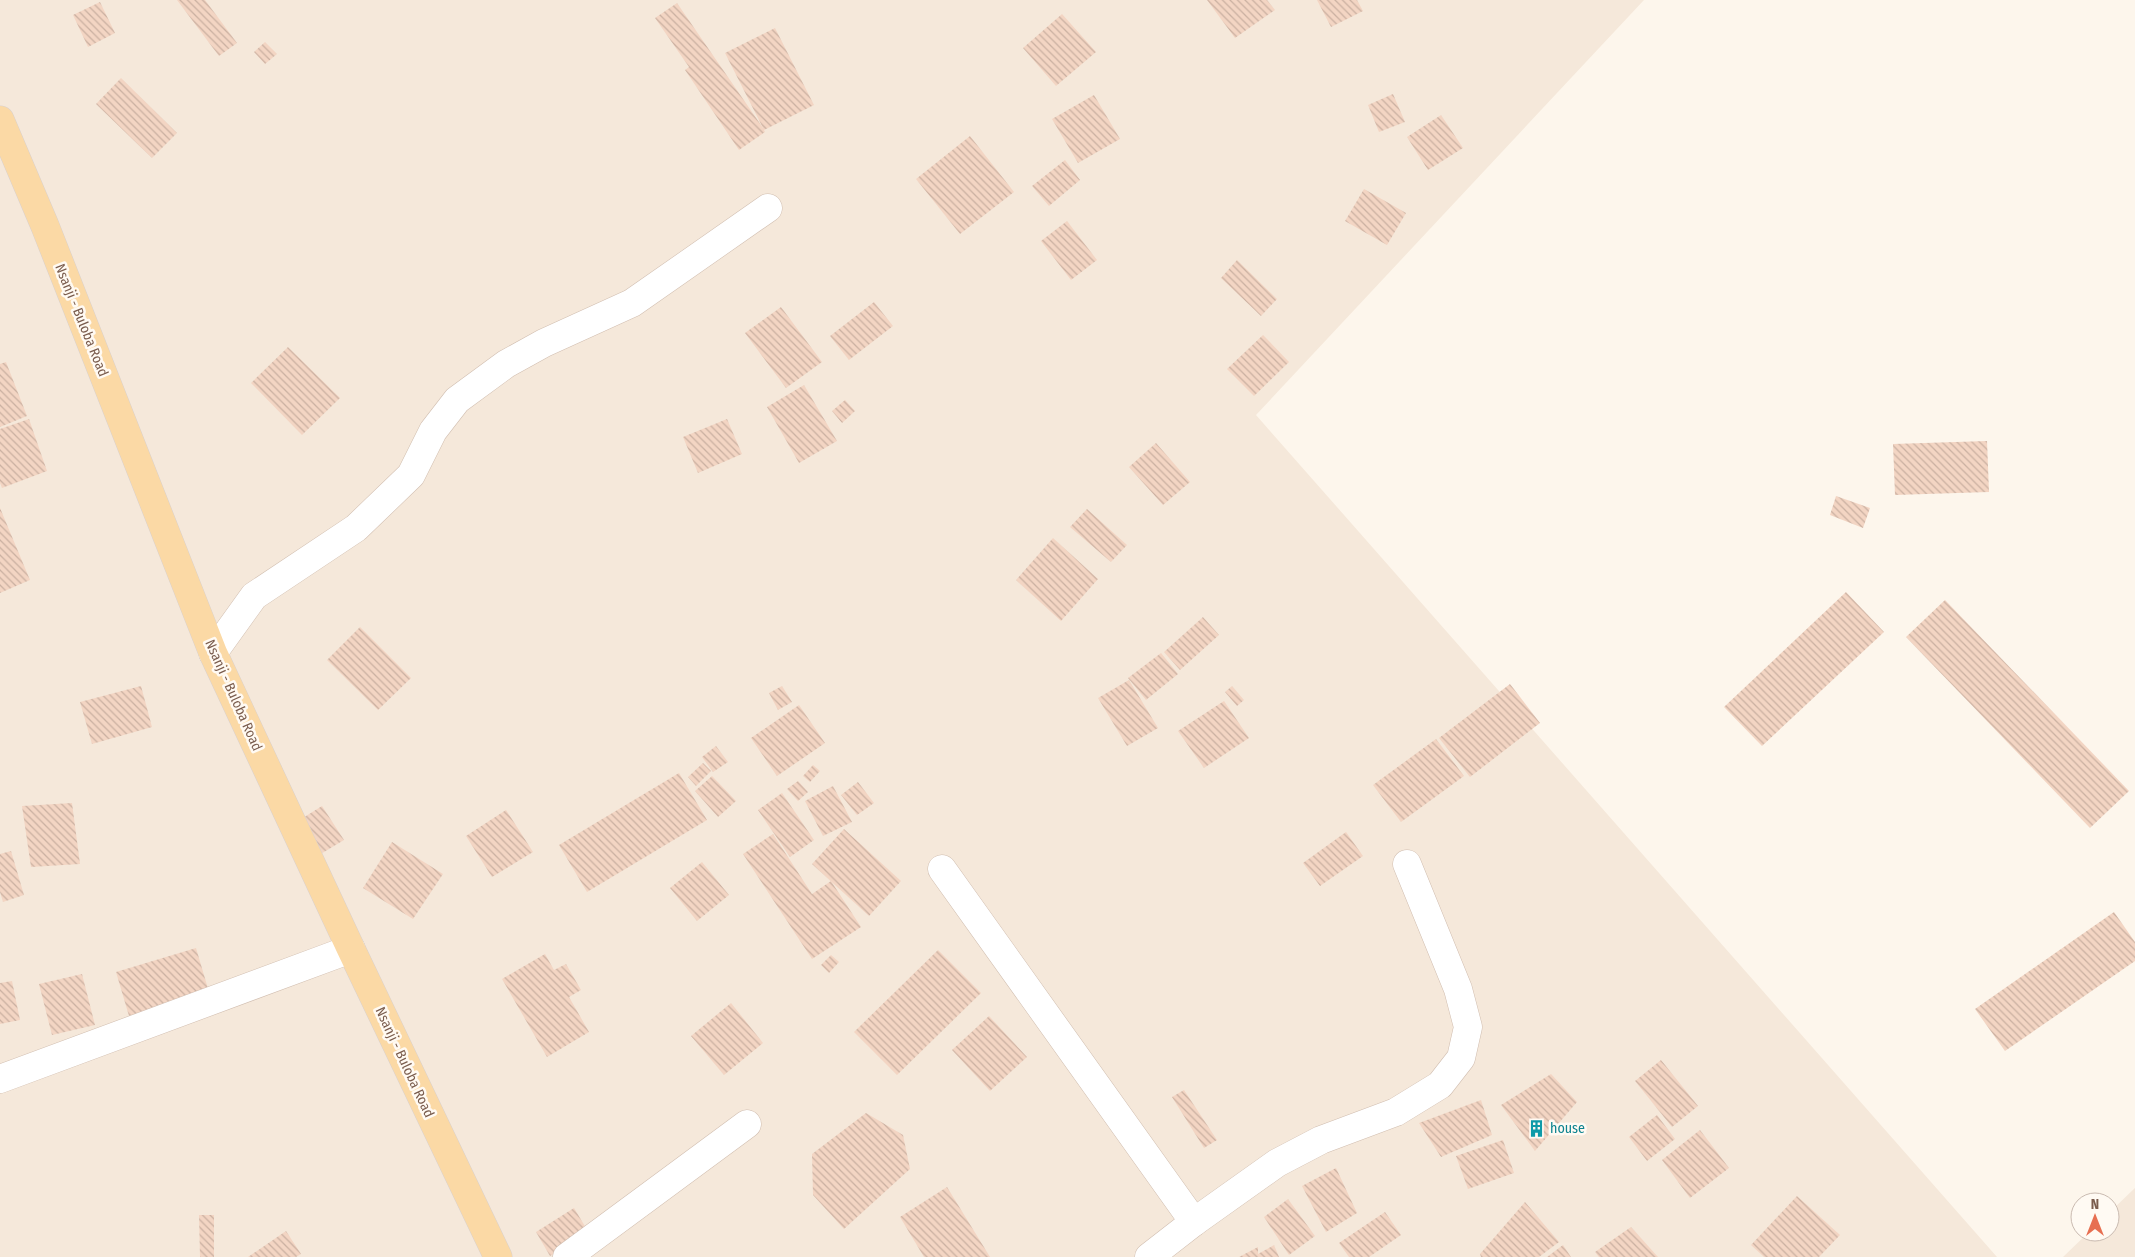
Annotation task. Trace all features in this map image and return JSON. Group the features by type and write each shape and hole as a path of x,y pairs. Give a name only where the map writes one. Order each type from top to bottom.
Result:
{"main road":[{"name":"Nsanji - Buloba Road","path":"0,120 49,235 213,653 498,1257"}],"street":[{"path":"213,653 254,596 356,528 411,475 432,431 457,400 506,364 544,343 632,303 768,208"},
{"path":"1149,1257 1194,1222 1278,1163 1321,1140 1396,1112 1440,1084 1460,1058 1468,1028 1458,989 1407,864"},
{"path":"942,869 1194,1222"},
{"path":"0,1078 351,948"},
{"path":"567,1257 747,1124"}],"shaded area":[{"path":"0,0 1644,0 1256,415 1997,1257 0,1257"},
{"path":"2135,1188 2135,1257 2063,1257 2079,1242 2120,1242 2120,1202"}],"building":[{"path":"177,0 205,0 237,43 219,56"},
{"path":"1207,0 1267,0 1275,10 1235,38"},
{"path":"1317,0 1357,0 1363,11 1331,27"},
{"path":"100,2 115,33 88,47 73,15"},
{"path":"677,3 763,128 725,53 775,28 814,105 764,130 765,132 739,150 685,70 689,67 655,18"},
{"path":"1062,14 1096,52 1056,86 1023,48"},
{"path":"265,42 277,54 265,64 254,52"},
{"path":"121,78 177,133 152,158 96,104"},
{"path":"1393,94 1405,122 1379,132 1368,105"},
{"path":"1094,95 1120,139 1078,163 1052,119"},
{"path":"1441,115 1463,148 1428,170 1407,137"},
{"path":"970,136 1014,192 960,234 916,179"},
{"path":"1065,160 1080,180 1049,206 1032,186"},
{"path":"1364,189 1406,213 1387,245 1345,221"},
{"path":"1067,221 1097,260 1071,280 1041,241"},
{"path":"1237,260 1277,299 1261,316 1221,278"},
{"path":"874,302 893,326 849,360 830,336"},
{"path":"781,307 822,362 786,388 745,333"},
{"path":"1263,335 1289,362 1254,396 1227,369"},
{"path":"288,347 340,398 302,435 251,383"},
{"path":"6,362 27,416 0,427 0,364"},
{"path":"804,385 837,441 799,463 767,407"},
{"path":"845,400 855,411 842,423 832,411"},
{"path":"29,419 47,471 2,488 0,483 0,429"},
{"path":"727,419 742,454 698,473 683,437"},
{"path":"1987,441 1989,492 1895,495 1893,444"},
{"path":"1156,443 1190,482 1163,505 1129,467"},
{"path":"1836,496 1870,508 1863,528 1830,515"},
{"path":"0,508 30,580 0,593"},
{"path":"1087,509 1127,545 1111,562 1070,527"},
{"path":"1053,538 1098,579 1061,621 1016,580"},
{"path":"1846,592 1884,632 1762,746 1724,707"},
{"path":"1945,600 2129,791 2090,828 1906,637"},
{"path":"1203,617 1219,635 1180,670 1164,652"},
{"path":"360,627 411,678 378,710 327,660"},
{"path":"1161,653 1178,674 1146,700 1128,678"},
{"path":"1129,680 1158,728 1127,746 1098,698"},
{"path":"1510,684 1540,723 1470,777 1439,738"},
{"path":"141,686 152,727 92,744 80,702"},
{"path":"782,686 792,702 778,710 769,693"},
{"path":"1232,686 1244,700 1237,706 1225,692"},
{"path":"1224,701 1249,738 1204,768 1178,731"},
{"path":"799,705 825,743 777,776 751,738"},
{"path":"1436,739 1464,776 1401,822 1373,785"},
{"path":"716,746 728,762 713,772 702,757"},
{"path":"703,763 711,771 696,786 688,777"},
{"path":"813,765 820,771 810,782 803,776"},
{"path":"679,773 707,820 587,892 559,845"},
{"path":"712,776 736,801 718,817 695,791"},
{"path":"798,781 808,792 798,801 787,789"},
{"path":"858,782 874,803 857,815 841,795"},
{"path":"833,786 852,822 823,836 805,801"},
{"path":"782,793 814,840 790,857 758,810"},
{"path":"72,803 80,864 31,867 22,806"},
{"path":"322,806 344,840 319,855 298,821"},
{"path":"506,810 533,852 492,877 466,836"},
{"path":"844,829 901,881 869,916 812,864"},
{"path":"1346,832 1363,856 1320,886 1303,863"},
{"path":"773,834 812,894 831,881 861,927 812,959 743,854"},
{"path":"392,842 443,874 413,919 363,888"},
{"path":"11,851 24,895 3,902 0,892 0,854"},
{"path":"702,862 729,895 697,921 670,888"},
{"path":"2114,912 2135,942 2135,961 2005,1051 1975,1009"},
{"path":"196,948 209,992 129,1016 116,972"},
{"path":"938,950 981,993 897,1075 854,1032"},
{"path":"545,954 554,970 566,964 581,990 569,997 589,1032 547,1057 502,979"},
{"path":"831,955 839,962 829,973 821,965"},
{"path":"82,974 95,1025 52,1035 39,984"},
{"path":"12,981 20,1020 0,1024 0,983"},
{"path":"731,1003 763,1043 724,1075 691,1036"},
{"path":"989,1016 1027,1057 990,1091 952,1050"},
{"path":"1661,1060 1698,1106 1672,1127 1635,1081"},
{"name":"house","path":"1551,1074 1577,1102 1535,1151 1501,1105"},
{"path":"1184,1090 1217,1140 1204,1148 1172,1097"},
{"path":"1481,1100 1492,1135 1441,1157 1419,1123"},
{"path":"866,1113 903,1135 910,1169 844,1229 813,1195 812,1154"},
{"path":"1657,1115 1675,1139 1647,1161 1629,1137"},
{"path":"1700,1130 1729,1168 1690,1198 1662,1160"},
{"path":"1503,1140 1514,1173 1468,1189 1456,1156"},
{"path":"1336,1168 1357,1213 1326,1232 1302,1186"},
{"path":"947,1187 990,1257 924,1257 900,1217"},
{"path":"1797,1196 1840,1235 1819,1257 1764,1257 1751,1245"},
{"path":"1288,1199 1315,1236 1289,1255 1264,1217"},
{"path":"1525,1202 1559,1242 1539,1257 1481,1257 1480,1254"},
{"path":"574,1208 589,1233 550,1256 536,1232"},
{"path":"1385,1212 1401,1235 1369,1257 1349,1257 1339,1243"},
{"path":"199,1215 214,1215 214,1257 200,1257"},
{"path":"1631,1227 1658,1257 1599,1257 1595,1252"},
{"path":"286,1231 301,1254 296,1257 248,1257"},
{"path":"1274,1245 1279,1257 1239,1257 1258,1247 1258,1254"},
{"path":"1563,1245 1571,1257 1547,1257"}],"place":[{"name":"house","path":"1536,1128"}]}
